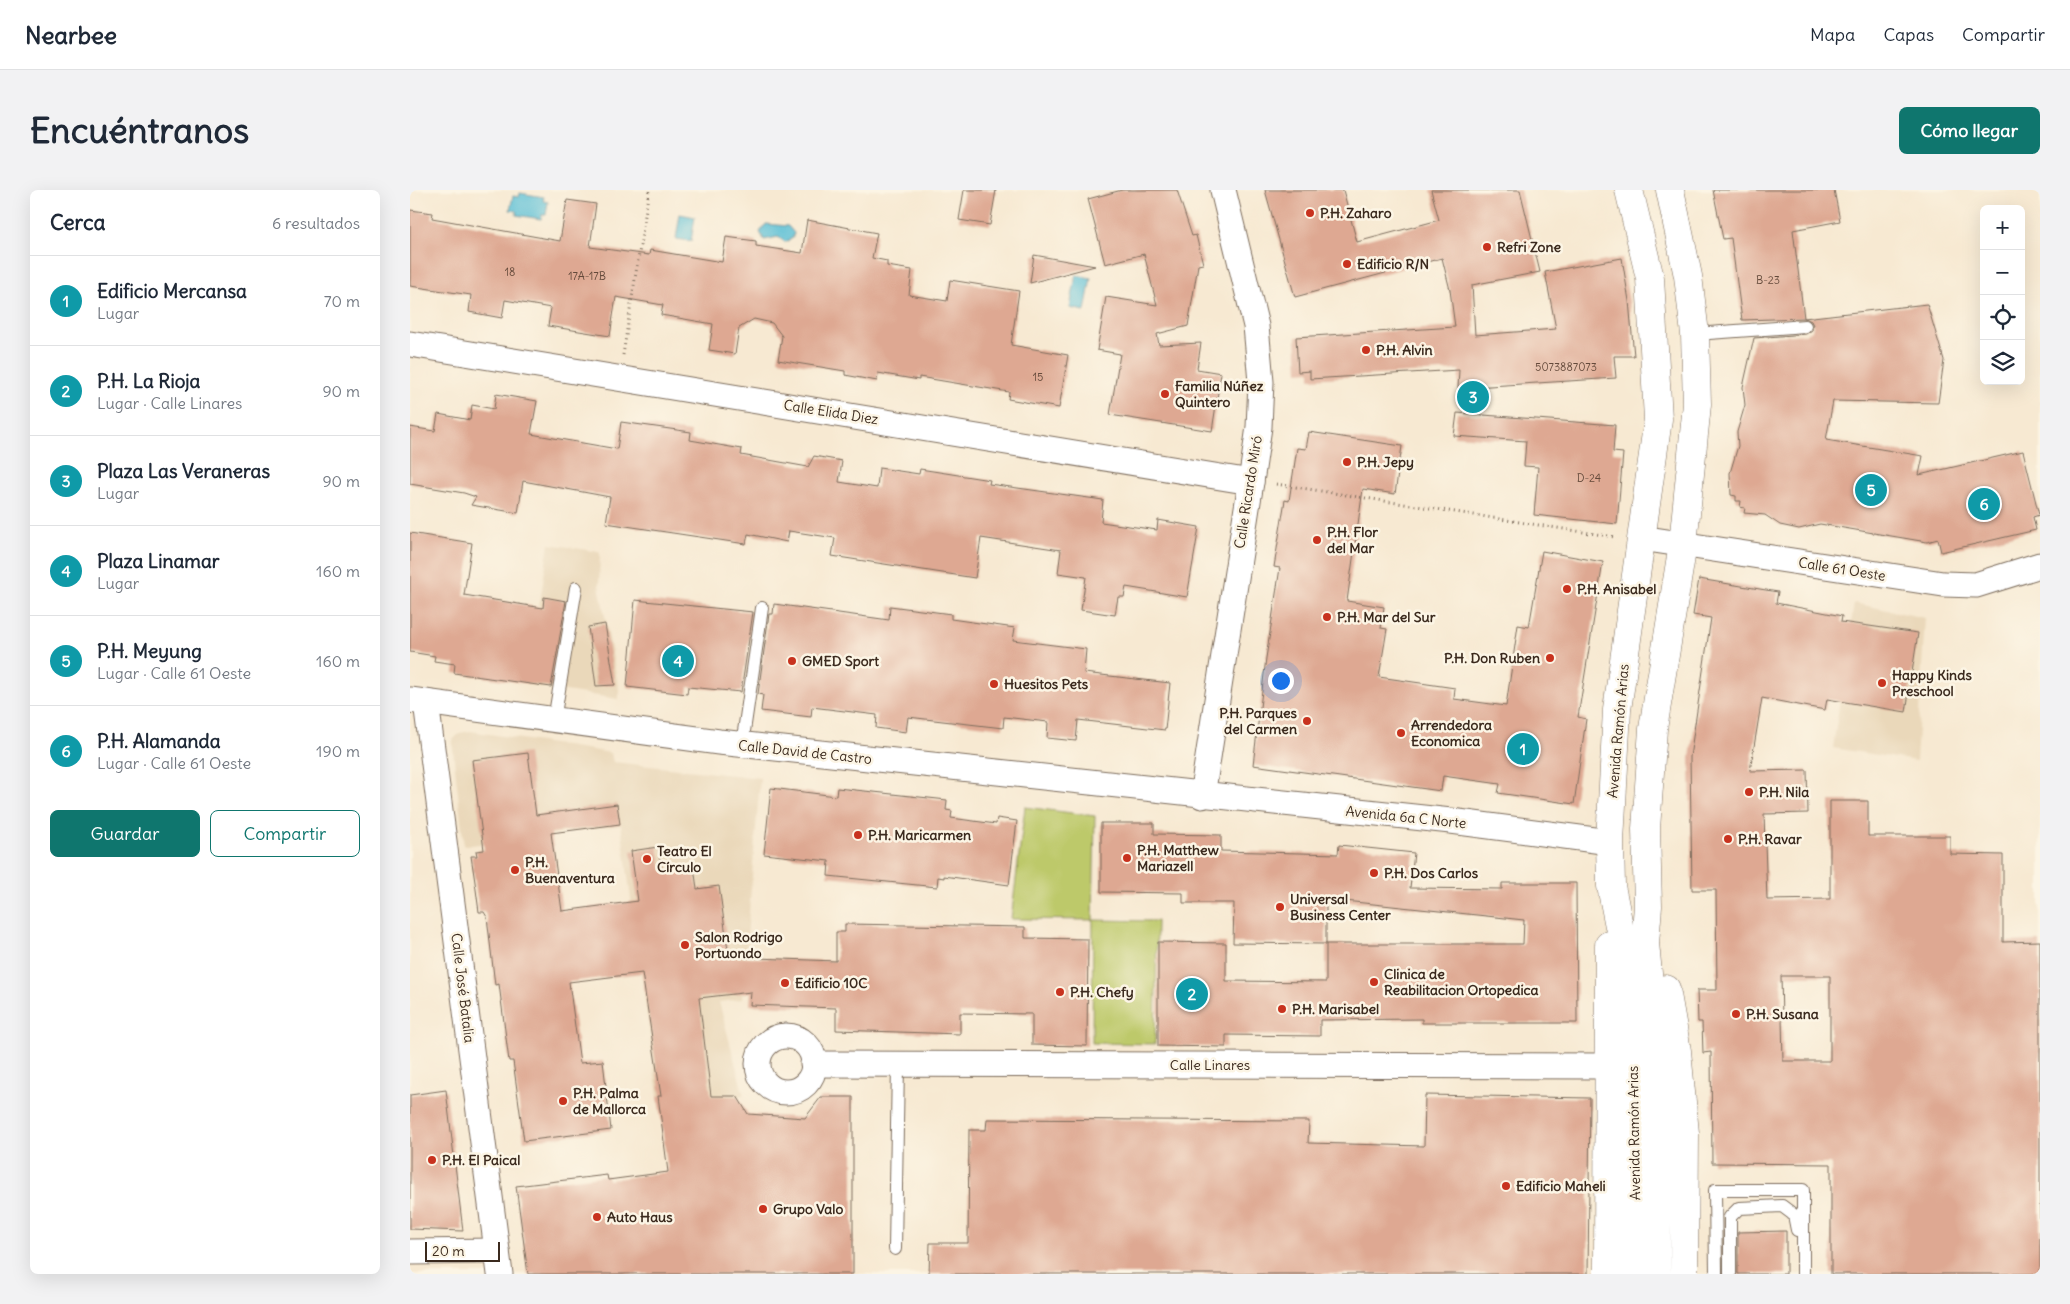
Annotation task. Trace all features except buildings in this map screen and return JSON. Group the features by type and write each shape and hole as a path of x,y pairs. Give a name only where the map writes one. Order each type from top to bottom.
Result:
{"main road":[{"name":"Avenida Ramón Arias","path":"1629,190 1650,278 1658,419 1629,538 1610,842 1611,886 1624,951 1630,994 1636,1123 1635,1274"},
{"name":"Avenida Ramón Arias","path":"1656,1274 1659,1122 1656,1055 1645,943 1648,906 1646,829 1653,729 1683,544 1697,404 1695,334 1688,276 1670,190"},
{"path":"1608,1274 1607,1066 1611,886"},
{"path":"1648,906 1677,1051 1684,1133 1684,1274"}],"street":[{"name":"Calle Ricardo Miró","path":"1202,796 1262,482 1259,427 1261,382 1256,326 1223,190"},
{"name":"Calle Elida Diez","path":"410,344 1262,482"},
{"name":"Calle 61 Oeste","path":"1629,538 1683,544 1943,584 1976,585 2040,565"},
{"name":"Calle David de Castro","path":"418,701 742,745 1202,796"},
{"name":"Calle José Batalia","path":"418,701 498,1262"},
{"name":"Avenida 6a C Norte","path":"1202,796 1451,821 1610,842"},
{"name":"Calle Linares","path":"813,1064 1607,1066"},
{"path":"410,1252 498,1262"}],"lane":[{"path":"1695,334 1805,326"},
{"path":"554,720 576,588"},
{"path":"742,745 762,608"},
{"path":"895,1249 898,1064"},
{"path":"1716,1274 1715,1190 1803,1190 1803,1274"},
{"path":"1730,1274 1730,1217 1738,1208 1782,1206 1794,1215 1803,1249"}],"path":[{"path":"620,377 650,190"},
{"path":"1262,482 1629,538"}],"shaded area":[{"path":"549,544 600,552 599,585 619,690 618,699 527,685"},
{"name":"Happy Kinds Preschool","path":"1854,603 1925,618 1916,761 1833,748"},
{"path":"470,731 611,753 613,762 760,778 742,999 719,1002 744,1096 658,1096 621,825 464,846 452,741 460,733"}],"green space":[{"path":"1025,807 1095,816 1093,920 1011,919"},
{"path":"1093,920 1157,921 1155,1044 1092,1043"}],"water":[{"path":"520,193 544,197 543,201 548,202 546,215 542,215 541,219 516,215 517,211 510,210 513,196 519,197"},
{"path":"680,214 695,217 691,241 676,239"},
{"path":"766,224 788,226 794,233 793,238 785,242 778,237 764,240 760,232"},
{"path":"1076,275 1091,278 1085,311 1070,308"}],"place":[{"name":"P.H. Zaharo","path":"1310,213"},
{"name":"Refri Zone","path":"1487,247"},
{"name":"Edificio R/N","path":"1347,264"},
{"name":"P.H. Alvin","path":"1366,350"},
{"name":"Familia Núñez Quintero","path":"1165,394"},
{"name":"Plaza Las Veraneras","path":"1473,397"},
{"name":"P.H. Jepy","path":"1347,462"},
{"name":"P.H. Meyung","path":"1871,490"},
{"name":"P.H. Alamanda","path":"1984,504"},
{"name":"P.H. Flor del Mar","path":"1317,540"},
{"name":"P.H. Anisabel","path":"1567,589"},
{"name":"P.H. Mar del Sur","path":"1327,617"},
{"name":"P.H. Don Ruben","path":"1550,658"},
{"name":"Plaza Linamar","path":"678,661"},
{"name":"GMED Sport","path":"792,661"},
{"name":"Happy Kinds Preschool","path":"1882,683"},
{"name":"Huesitos Pets","path":"994,684"},
{"name":"P.H. Parques del Carmen","path":"1307,721"},
{"name":"Arrendedora Economica","path":"1401,733"},
{"name":"Edificio Mercansa","path":"1523,749"},
{"name":"P.H. Nila","path":"1749,792"},
{"name":"P.H. Maricarmen","path":"858,835"},
{"name":"P.H. Ravar","path":"1728,839"},
{"name":"P.H. Matthew Mariazell","path":"1127,858"},
{"name":"Teatro El Círculo","path":"647,859"},
{"name":"P.H. Buenaventura","path":"515,870"},
{"name":"P.H. Dos Carlos","path":"1374,873"},
{"name":"Universal Business Center","path":"1280,907"},
{"name":"Salon Rodrigo Portuondo","path":"685,945"},
{"name":"Clinica de Reabilitacion Ortopedica","path":"1374,982"},
{"name":"Edificio 10C","path":"785,983"},
{"name":"P.H. Chefy","path":"1060,992"},
{"name":"P.H. La Rioja","path":"1192,994"},
{"name":"P.H. Marisabel","path":"1282,1009"},
{"name":"P.H. Susana","path":"1736,1014"},
{"name":"P.H. Palma de Mallorca","path":"563,1101"},
{"name":"P.H. El Paical","path":"432,1160"},
{"name":"Edificio Maheli","path":"1506,1186"},
{"name":"Grupo Valo","path":"763,1209"},
{"name":"Auto Haus","path":"597,1217"}]}
